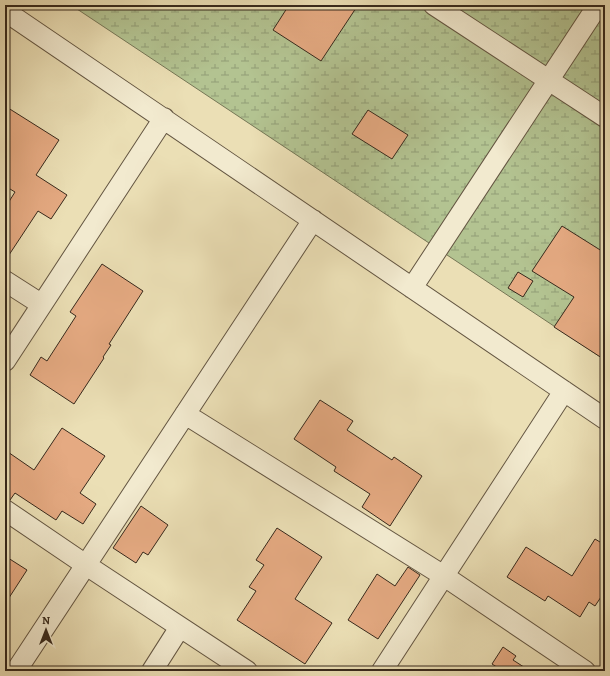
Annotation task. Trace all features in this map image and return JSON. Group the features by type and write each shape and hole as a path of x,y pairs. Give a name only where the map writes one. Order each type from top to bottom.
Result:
{"street":[{"path":"434,5 605,117"},
{"path":"412,288 598,5"},
{"path":"5,11 605,419"},
{"path":"5,361 164,118"},
{"path":"16,671 313,220"},
{"path":"5,281 41,304"},
{"path":"382,671 564,391"},
{"path":"185,414 444,576 585,671"},
{"path":"5,510 247,671"},
{"path":"152,671 180,627"}],"green space":[{"path":"71,5 605,5 605,360"}],"building":[{"path":"289,5 358,5 321,61 273,30"},
{"path":"5,106 59,140 36,175 67,195 51,219 38,211 5,261 5,208 15,192 5,186"},
{"path":"368,110 408,135 392,159 352,134"},
{"path":"562,226 605,253 605,360 554,327 574,297 532,271"},
{"path":"102,264 143,291 109,344 111,345 103,357 104,358 74,404 30,375 41,357 47,361 76,316 70,312"},
{"path":"518,272 533,281 523,297 508,288"},
{"path":"320,400 353,421 347,430 392,460 394,457 422,476 390,526 362,507 370,494 334,471 336,467 294,439"},
{"path":"62,428 105,456 80,493 96,504 83,524 62,511 56,520 15,493 10,500 5,499 5,450 34,470"},
{"path":"141,506 168,525 148,555 143,552 136,563 113,548"},
{"path":"277,528 322,557 295,599 332,623 305,664 237,620 256,591 249,587 264,565 256,560"},
{"path":"595,539 605,545 605,591 595,606 589,602 580,617 548,596 545,601 507,577 526,547 572,576"},
{"path":"5,556 27,570 5,604"},
{"path":"408,567 420,575 378,639 348,620 377,574 395,586"},
{"path":"503,647 516,656 513,660 530,671 503,671 492,664"}]}
